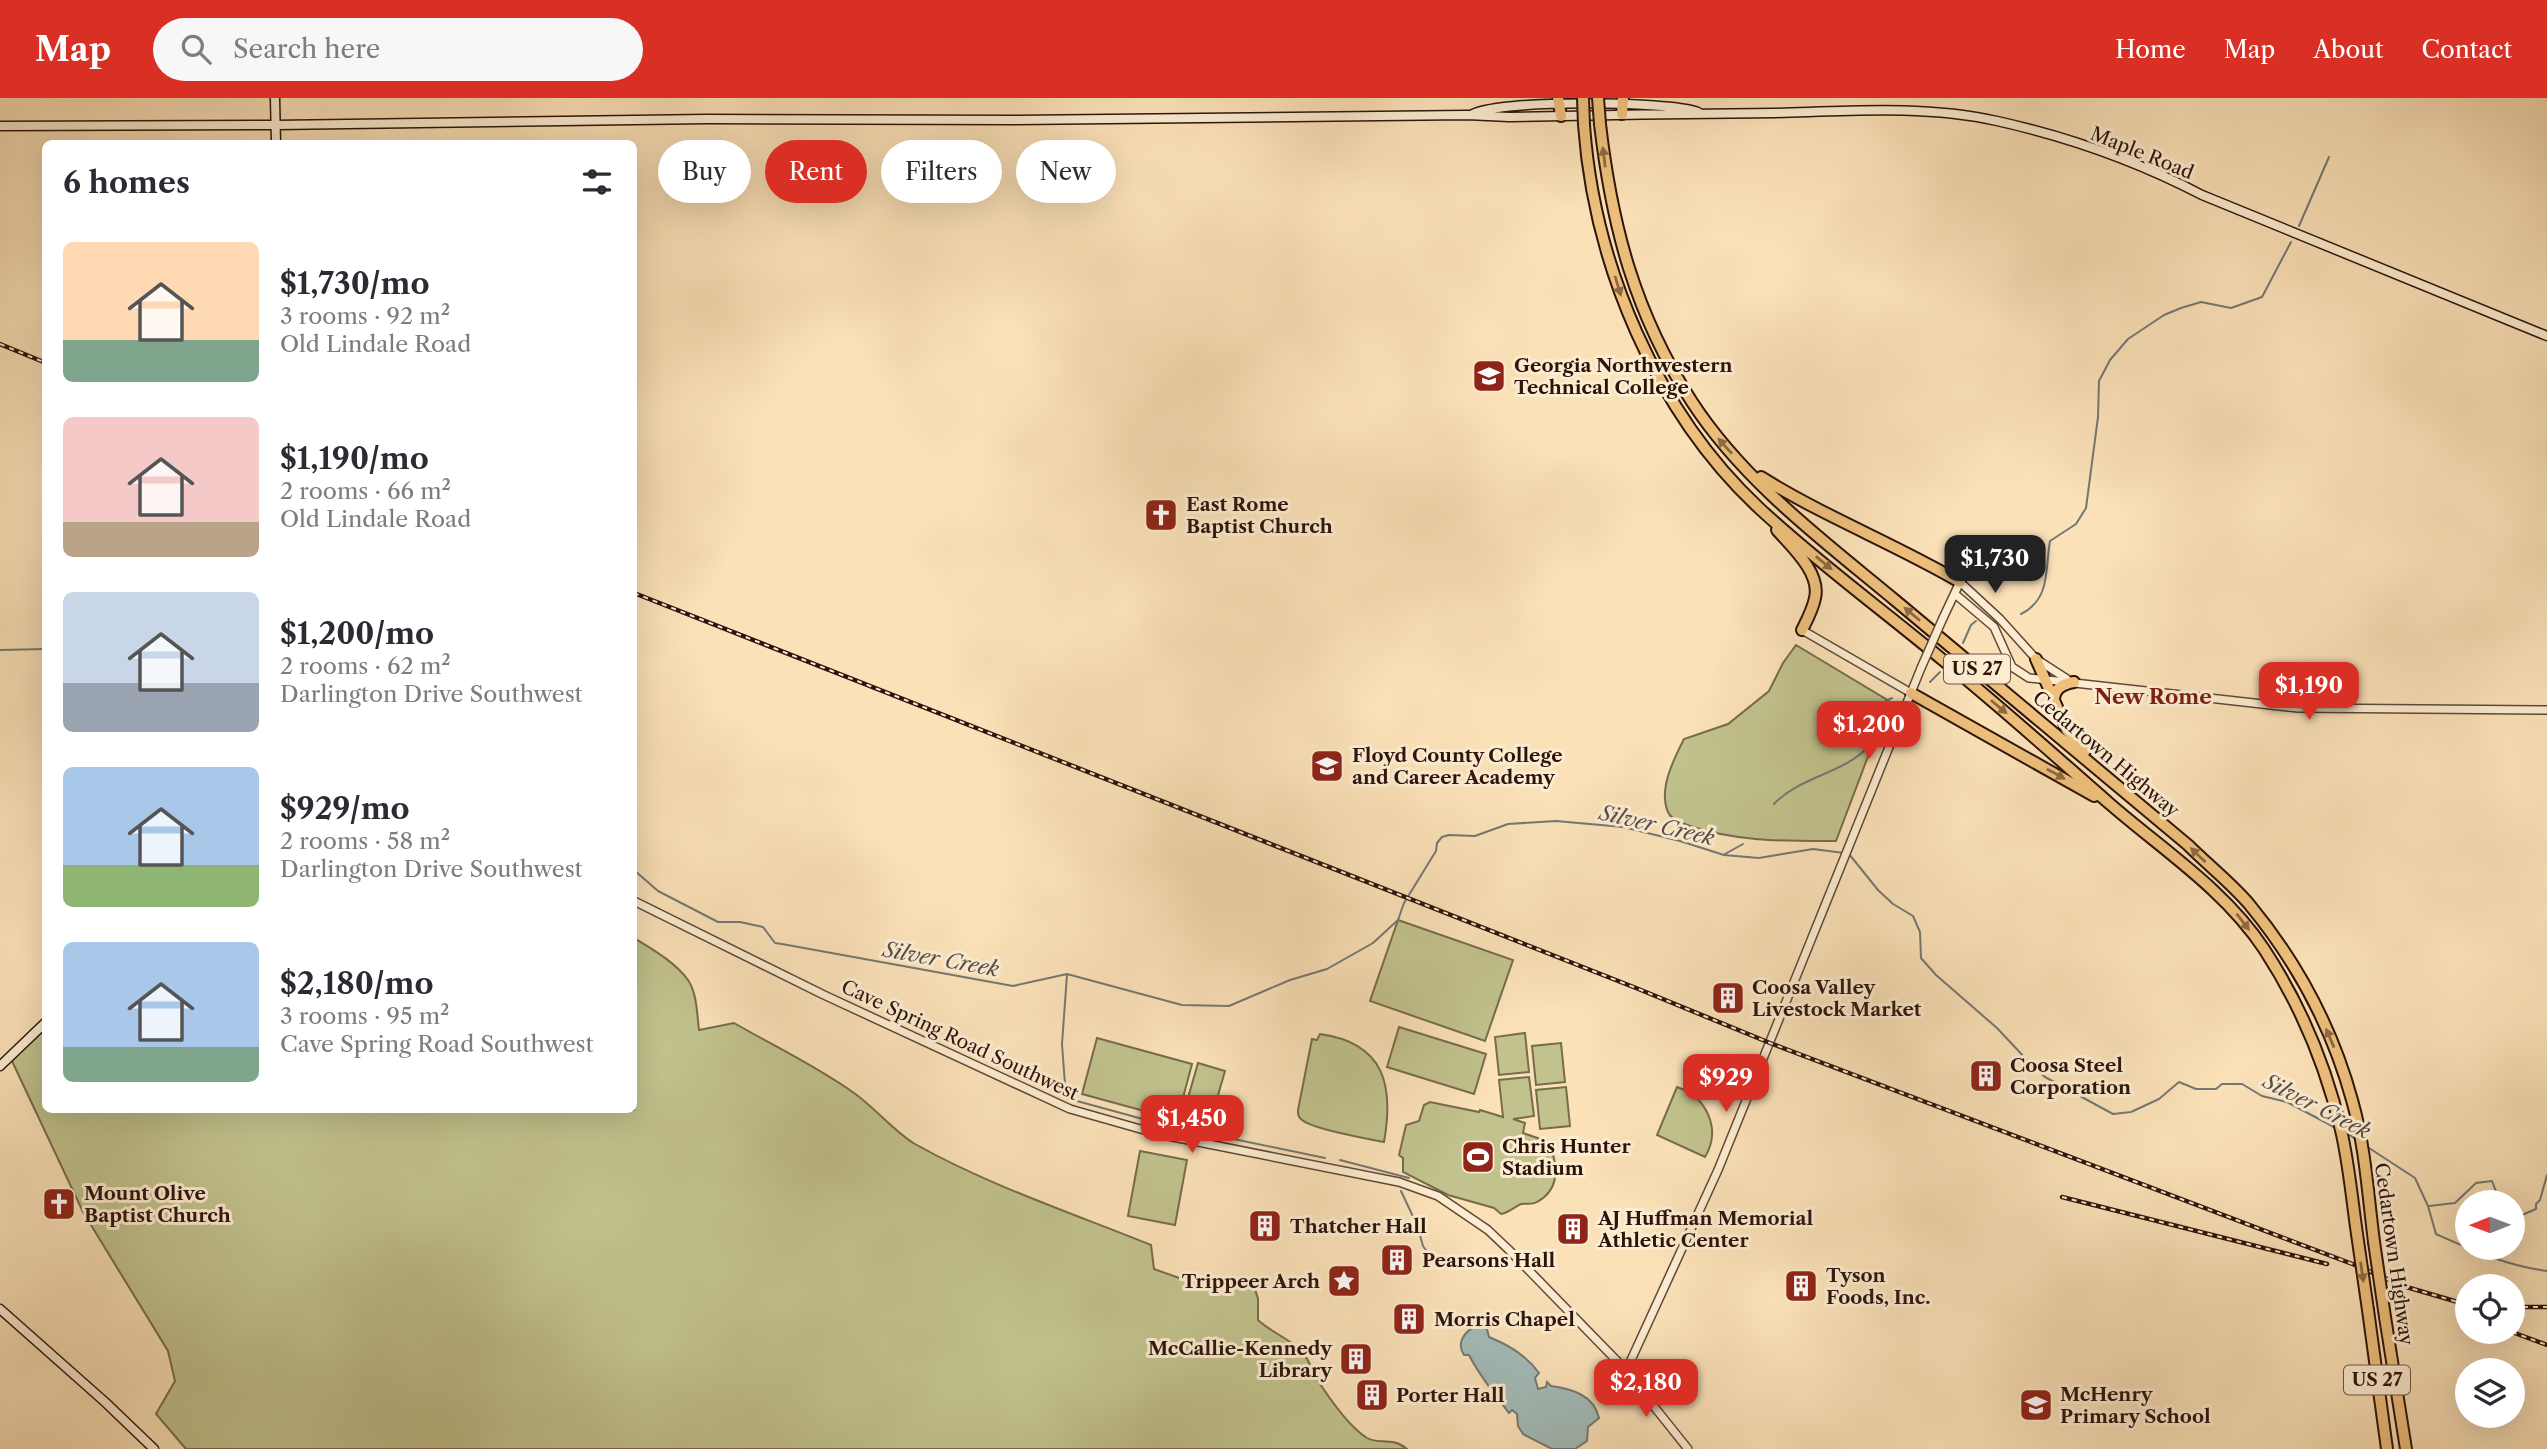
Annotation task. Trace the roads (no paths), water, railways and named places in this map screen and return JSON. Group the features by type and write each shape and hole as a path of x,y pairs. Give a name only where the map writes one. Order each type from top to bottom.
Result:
{"highway":[{"name":"Cedartown Highway","path":"1591,100 1624,258 1652,329 1691,401 1717,438 1793,515 2188,845 2247,902 2284,949 2313,997 2339,1059 2353,1102 2406,1449"},
{"name":"Cedartown Highway","path":"1591,100 1584,125 1591,191 1626,310 1677,407 1706,449 1757,507 2020,724 2229,905 2263,948 2302,1014 2331,1090 2348,1170 2387,1449"},
{"path":"1558,101 1561,116"},
{"path":"1744,466 1829,517 1867,533 1960,582"},
{"path":"1757,507 1811,572 1816,596 1802,630"},
{"path":"2036,659 2067,730 2099,770"},
{"path":"2054,703 2056,690 2074,682"},
{"path":"1911,693 2113,806"}],"main road":[{"path":"275,98 276,140"},
{"name":"Maple Road","path":"1471,115 1485,110 1558,101 1591,100 1693,115 1910,111 1997,121 2105,152 2163,175 2202,195 2547,336"},
{"name":"Maple Road","path":"1471,115 1561,116 1597,120 1622,106"},
{"path":"0,126 1471,115"},
{"path":"0,1066 42,1026"},
{"path":"0,1309 105,1402 153,1449"}],"street":[{"path":"1626,1371 1718,1170 1921,668 1960,582 2000,619 2036,659 2056,674 2074,682"},
{"path":"1955,594 1994,627 2012,667 2029,678 2298,708 2547,710"},
{"path":"1802,630 1911,693"},
{"name":"Cave Spring Road Southwest","path":"637,902 949,1054 1070,1109 1158,1134 1399,1182 1438,1196 1488,1230 1508,1249 1626,1371 1688,1449"}],"water":[{"path":"1476,1326 1487,1329 1489,1337 1510,1347 1529,1361 1539,1373 1535,1378 1538,1389 1546,1387 1547,1382 1551,1386 1581,1394 1592,1404 1599,1418 1588,1427 1587,1441 1575,1449 1552,1449 1523,1434 1518,1426 1517,1414 1512,1410 1509,1413 1469,1355 1464,1355 1462,1351 1462,1338"}],"waterway":[{"path":"2299,226 2329,157"},
{"path":"2021,614 2031,608 2042,592 2050,541 2076,524 2086,508 2098,417 2099,381 2110,360 2128,339 2164,315 2201,302 2231,308 2262,297 2291,242"},
{"path":"1963,643 1971,625 1976,621"},
{"name":"Silver Creek","path":"0,650 42,649"},
{"path":"1930,682 1940,672"},
{"path":"1774,804 1796,788 1857,757 1872,741 1879,708 1892,698"},
{"name":"Silver Creek","path":"637,873 658,891 718,922 740,922 763,927 775,943 1013,986 1067,974 1182,1005 1229,1006 1290,980 1327,969 1373,943 1398,920 1404,903 1436,851 1437,843 1442,837 1449,835 1475,836 1508,824 1556,821 1623,827 1724,855 1759,858 1813,849 1844,853"},
{"path":"1725,854 1743,844"},
{"name":"Silver Creek","path":"1849,854 1878,890 1893,904 1913,916 1920,932 1921,958 1936,975 1997,1028 2045,1077 2113,1114 2131,1112 2159,1099 2179,1082 2196,1089 2216,1089 2222,1084 2242,1084 2262,1096 2287,1102 2334,1127"},
{"path":"1067,975 1062,1044 1066,1098 1161,1124 1325,1158"},
{"name":"Silver Creek","path":"2346,1132 2355,1139"},
{"path":"2366,1146 2415,1178 2428,1206 2436,1234 2504,1261 2547,1271"},
{"path":"1340,1160 1409,1178"},
{"name":"Silver Creek","path":"2525,1214 2536,1209 2547,1175"},
{"name":"Silver Creek","path":"2469,1190 2476,1183 2492,1181 2495,1190"},
{"path":"1401,1191 1417,1225 1423,1246 1437,1266"},
{"name":"Silver Creek","path":"2429,1206 2455,1203"}],"railway":[{"path":"0,344 42,361"},
{"path":"637,594 1770,1043 2355,1265 2403,1286 2455,1301"},
{"path":"2062,1197 2327,1264"},
{"path":"2525,1307 2547,1307"},
{"path":"2525,1337 2547,1345"}],"place":[{"name":"Georgia Northwestern Technical College","path":"1489,376"},
{"name":"East Rome Baptist Church","path":"1161,515"},
{"name":"Floyd County College and Career Academy","path":"1327,766"},
{"name":"Coosa Valley Livestock Market","path":"1728,998"},
{"name":"Coosa Steel Corporation","path":"1986,1076"},
{"name":"Chris Hunter Stadium","path":"1478,1157"},
{"name":"Mount Olive Baptist Church","path":"59,1204"},
{"name":"Thatcher Hall","path":"1265,1226"},
{"name":"AJ Huffman Memorial Athletic Center","path":"1573,1229"},
{"name":"Pearsons Hall","path":"1397,1260"},
{"name":"Trippeer Arch","path":"1344,1281"},
{"name":"Tyson Foods, Inc.","path":"1801,1286"},
{"name":"Morris Chapel","path":"1409,1319"},
{"name":"McCallie-Kennedy Library","path":"1356,1359"},
{"name":"Porter Hall","path":"1372,1395"},
{"name":"McHenry Primary School","path":"2036,1405"}],"district":[{"name":"New Rome","path":"2153,696"}]}
